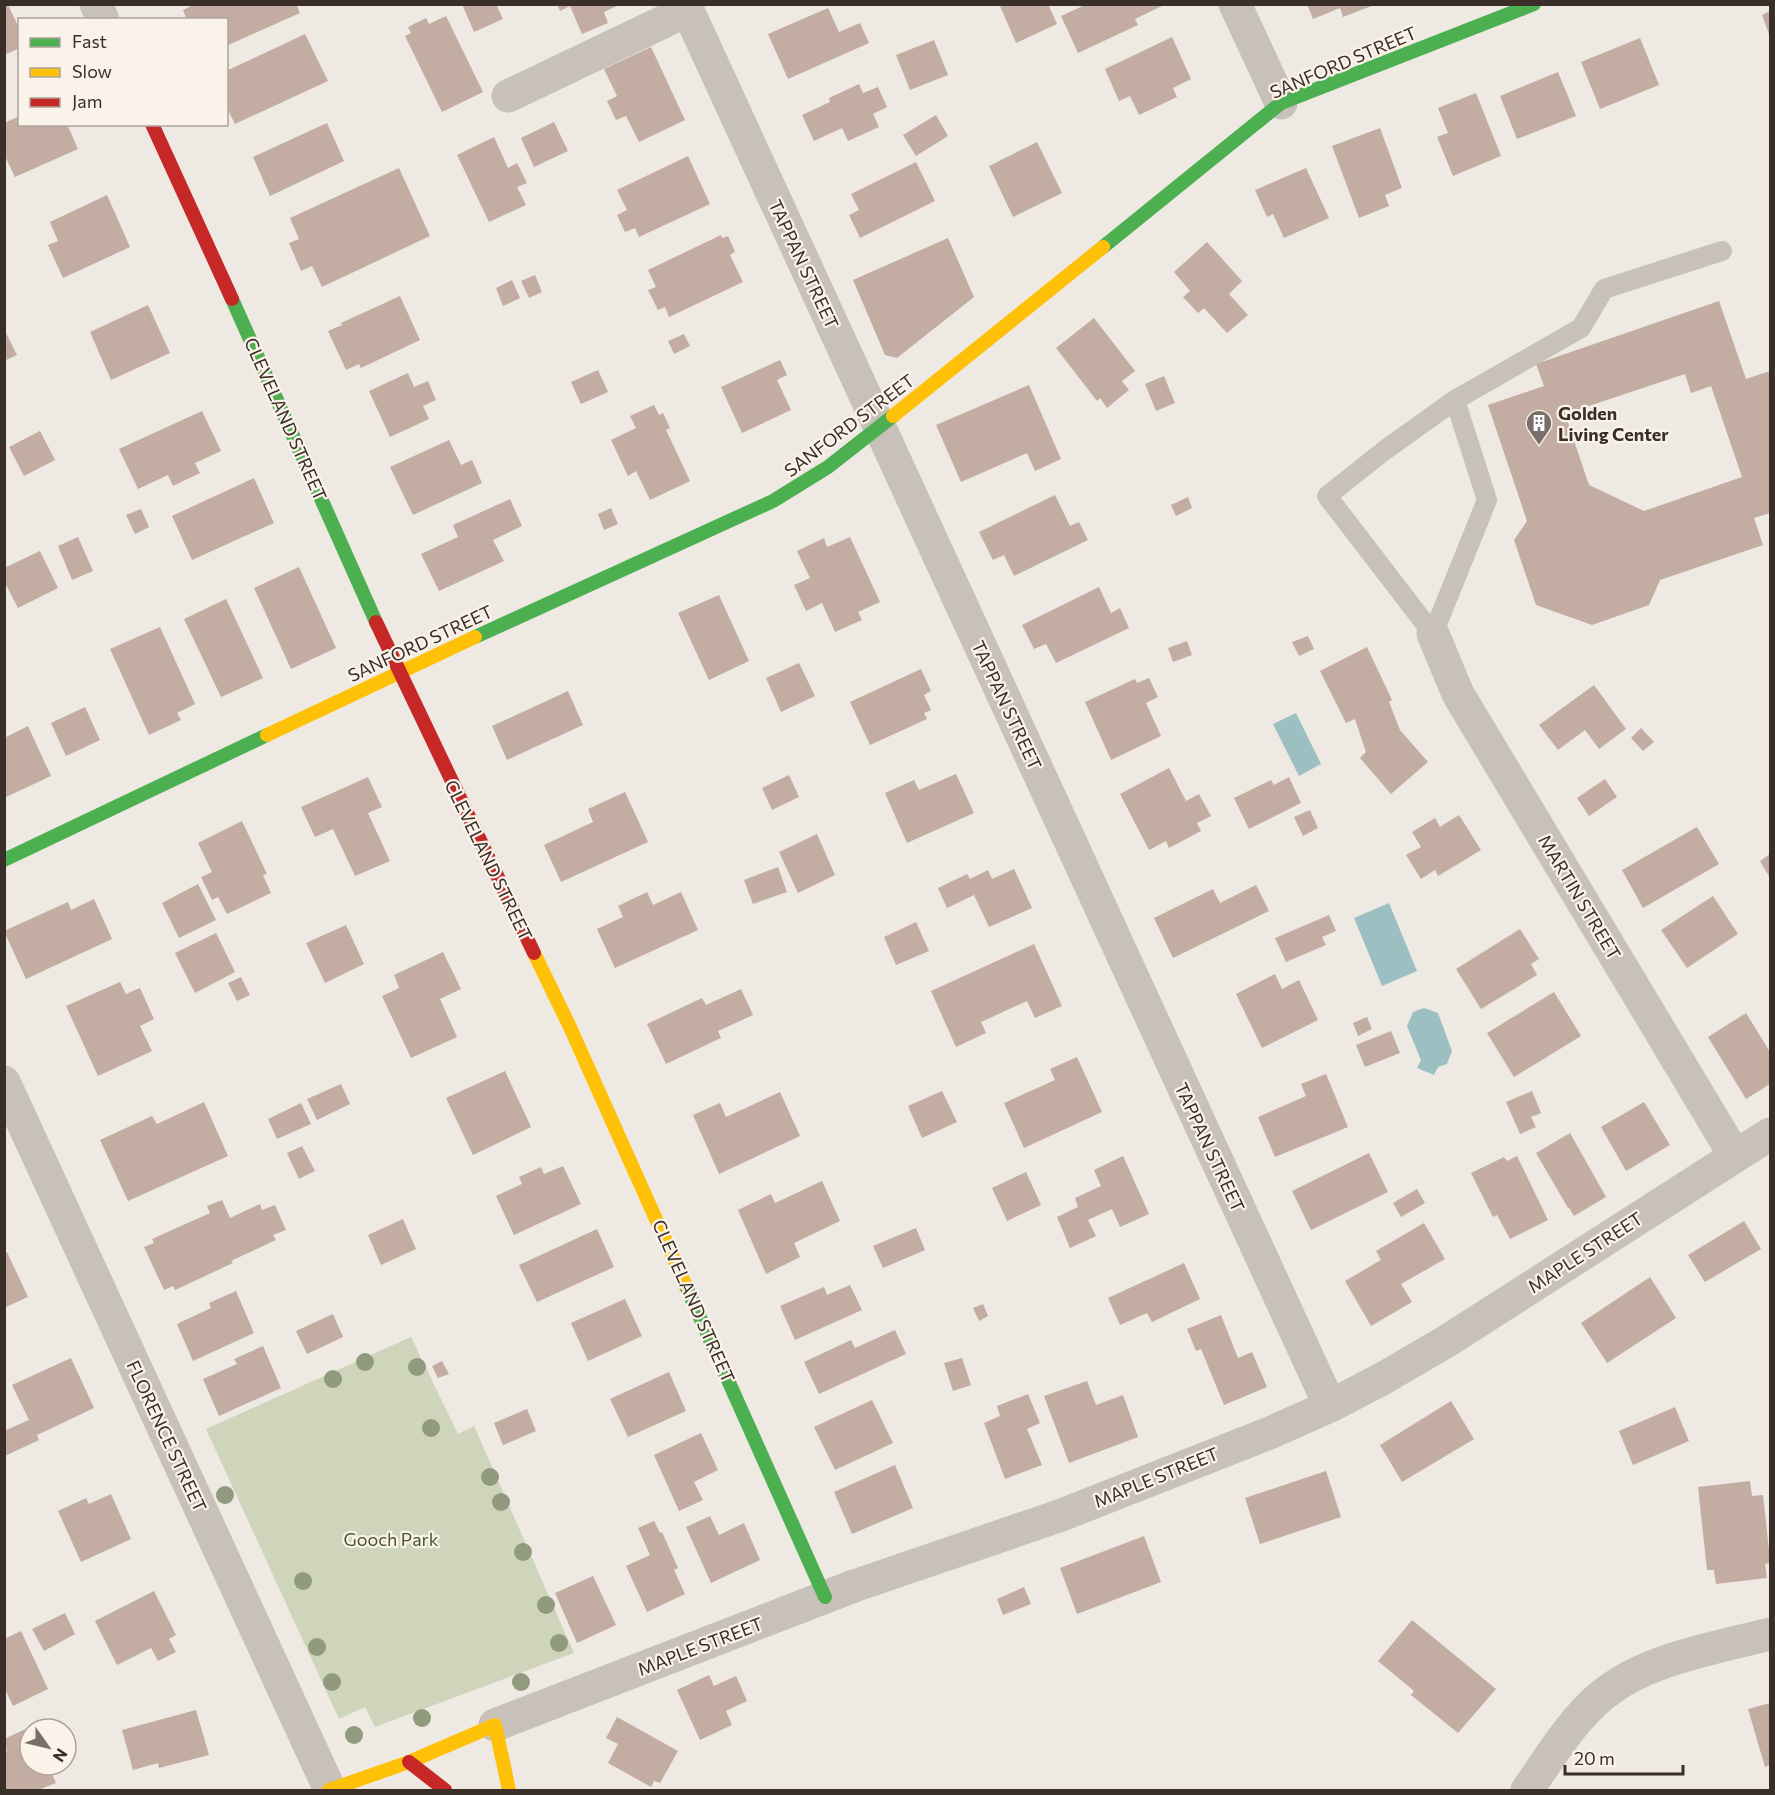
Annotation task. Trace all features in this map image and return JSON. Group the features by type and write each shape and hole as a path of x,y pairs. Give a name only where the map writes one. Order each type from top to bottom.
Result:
{"street":[{"path":"96,4 102,18"},
{"path":"1235,4 1281,103"},
{"name":"SANFORD STREET","path":"4,860 399,672 773,501 828,467 879,428 1281,103 1534,4"},
{"path":"508,96 687,7"},
{"name":"TAPPAN STREET","path":"687,7 1330,1406"},
{"name":"CLEVELAND STREET","path":"153,126 399,672 568,1025 700,1313 825,1597"},
{"name":"MARTIN STREET","path":"1433,634 1458,694 1735,1156"},
{"name":"FLORENCE STREET","path":"4,1082 330,1790"},
{"name":"MAPLE STREET","path":"495,1725 825,1597 1059,1516 1272,1432 1330,1406 1447,1341 1770,1134"},
{"path":"1527,1791 1582,1716 1615,1685 1678,1658 1770,1634"},
{"path":"330,1790 409,1761 495,1725 509,1791"},
{"path":"409,1761 445,1791"}],"lane":[{"path":"1433,634 1327,496 1385,450 1455,400 1581,328 1604,289 1722,251"},
{"path":"1433,634 1486,500 1455,400"}],"green space":[{"name":"Gooch Park","path":"411,1337 458,1434 474,1426 574,1653 375,1727 365,1707 339,1719 206,1429"}],"water":[{"path":"1296,713 1321,764 1299,776 1273,724"},
{"path":"1389,903 1417,971 1382,986 1354,918"},
{"path":"1424,1008 1438,1013 1452,1051 1447,1064 1438,1067 1434,1075 1417,1068 1421,1060 1407,1026 1413,1012"}],"building":[{"path":"195,4 296,4 300,13 228,45 228,18 186,18 183,10"},
{"path":"462,4 496,4 503,19 474,32"},
{"path":"557,4 621,4 604,12 608,23 582,34 570,6 560,11"},
{"path":"1003,4 1048,4 1057,24 1016,43 1000,6"},
{"path":"1087,4 1162,4 1162,6 1135,19 1138,25 1078,53 1061,16"},
{"path":"1307,4 1374,5 1343,17 1340,8 1313,19"},
{"path":"8,5 18,26 18,49 4,55 4,7"},
{"path":"828,8 839,32 860,23 869,43 788,79 768,34"},
{"path":"1770,11 1770,37 1762,15"},
{"path":"446,16 483,92 442,112 405,36 411,33 408,27 426,18 429,24"},
{"path":"305,34 328,81 235,124 228,110 228,70"},
{"path":"1172,37 1191,79 1173,88 1177,97 1139,115 1130,96 1119,101 1105,69"},
{"path":"1640,38 1659,85 1600,109 1581,62"},
{"path":"934,40 948,75 910,90 896,55"},
{"path":"651,47 685,120 639,142 626,116 616,120 607,101 617,96 604,69"},
{"path":"1558,72 1576,116 1517,139 1500,96"},
{"path":"859,84 863,93 878,87 887,107 873,114 879,127 848,141 842,128 814,141 802,115 830,102 829,98"},
{"path":"1476,93 1501,156 1453,176 1437,137 1448,133 1438,108"},
{"path":"936,115 948,136 916,156 903,135"},
{"path":"18,117 18,126 68,126 78,149 15,177 4,154 4,123"},
{"path":"554,122 568,151 534,167 521,138"},
{"path":"327,123 344,161 270,196 253,157"},
{"path":"1380,128 1402,188 1385,195 1389,206 1359,218 1332,146"},
{"path":"494,137 508,168 517,163 527,183 517,187 526,205 489,222 457,155"},
{"path":"1037,142 1062,193 1013,217 989,166"},
{"path":"688,156 710,204 639,237 635,228 625,232 617,215 627,210 617,190"},
{"path":"916,162 935,201 860,238 849,215 859,210 851,194"},
{"path":"399,168 430,236 322,287 312,266 301,271 289,243 299,239 290,218"},
{"path":"1306,168 1329,218 1284,238 1273,214 1267,217 1255,190"},
{"path":"107,195 130,247 63,278 48,245 58,241 50,222"},
{"path":"721,235 722,238 728,236 735,252 730,255 743,282 669,317 665,307 658,310 648,290 656,287 648,270"},
{"path":"948,238 974,297 897,358 885,355 853,280"},
{"path":"1207,242 1242,281 1229,294 1248,315 1227,333 1204,308 1198,313 1183,297 1190,291 1174,272"},
{"path":"535,275 542,292 529,298 521,281"},
{"path":"512,280 520,298 503,306 496,288"},
{"path":"400,296 420,340 361,368 359,364 346,370 328,331"},
{"name":"Golden Living Center","path":"1719,301 1746,379 1770,371 1770,513 1754,518 1763,545 1660,580 1649,605 1592,625 1536,605 1514,540 1527,521 1488,405 1544,386 1536,364","holes":["1685,374 1691,393 1711,386 1742,477 1644,511 1589,485 1565,414"]},
{"path":"148,305 170,353 111,380 90,332"},
{"path":"1094,318 1135,371 1122,381 1129,390 1107,408 1100,398 1097,401 1056,348"},
{"path":"4,329 17,355 4,361"},
{"path":"684,334 690,346 674,354 668,341"},
{"path":"780,360 787,375 777,380 791,410 742,433 721,387"},
{"path":"598,370 608,392 581,404 571,382"},
{"path":"408,373 414,387 428,381 436,400 423,406 429,419 390,437 369,391"},
{"path":"1164,376 1175,403 1156,411 1145,384"},
{"path":"1029,385 1061,459 1035,471 1027,453 961,482 936,425"},
{"path":"654,405 659,415 663,413 670,428 666,430 690,481 650,500 636,471 628,476 611,440 636,428 630,416"},
{"path":"202,411 221,451 195,463 200,473 173,486 168,475 138,489 119,449"},
{"path":"40,431 55,460 24,476 9,447"},
{"path":"449,440 461,465 472,460 482,483 413,515 390,467"},
{"path":"254,478 274,523 192,560 172,516"},
{"path":"1055,495 1070,526 1079,522 1088,540 1014,576 1004,555 993,560 979,532"},
{"path":"1188,497 1192,508 1176,516 1171,505"},
{"path":"510,499 522,526 493,540 504,561 439,591 421,554 458,537 453,525"},
{"path":"611,508 618,524 604,530 598,514"},
{"path":"141,509 149,527 135,534 126,515"},
{"path":"78,537 93,571 72,580 58,546"},
{"path":"850,537 880,602 858,612 862,620 835,632 822,603 806,611 794,585 810,578 797,551 824,538 827,547"},
{"path":"40,551 58,588 18,608 4,581 4,568"},
{"path":"299,567 336,648 291,669 254,588"},
{"path":"1099,587 1111,613 1120,608 1129,628 1056,663 1046,644 1034,649 1022,625"},
{"path":"719,595 749,661 709,680 678,613"},
{"path":"226,599 263,678 221,697 184,619"},
{"path":"160,627 195,704 177,713 181,720 149,735 110,649"},
{"path":"1308,636 1314,649 1299,656 1292,642"},
{"path":"1187,641 1192,655 1173,662 1168,648"},
{"path":"1367,647 1392,700 1389,702 1400,730 1428,762 1391,794 1360,758 1366,752 1355,719 1346,723 1320,671"},
{"path":"799,663 815,696 781,712 766,678"},
{"path":"921,669 931,691 924,695 931,710 924,713 927,719 870,745 850,702"},
{"path":"1149,678 1158,697 1146,703 1161,736 1111,760 1085,702 1135,679 1137,683"},
{"path":"1594,685 1626,729 1599,749 1585,730 1558,750 1539,725"},
{"path":"568,691 583,725 507,760 492,726"},
{"path":"85,707 100,740 66,756 51,723"},
{"path":"28,726 51,776 4,798 4,738"},
{"path":"1641,728 1654,742 1643,751 1631,738"},
{"path":"1169,768 1186,801 1199,794 1211,816 1197,823 1201,831 1169,848 1166,841 1149,850 1120,794"},
{"path":"956,774 974,813 907,843 885,793 914,780 919,790"},
{"path":"789,775 799,797 772,810 762,788"},
{"path":"368,777 382,807 368,813 390,861 355,876 333,829 315,837 301,807"},
{"path":"1289,777 1301,803 1249,829 1234,798 1271,780 1274,785"},
{"path":"1605,779 1617,797 1589,816 1577,798"},
{"path":"625,792 648,842 561,882 544,845 593,822 588,809"},
{"path":"1310,810 1318,828 1303,836 1294,817"},
{"path":"1459,815 1481,850 1438,876 1435,870 1421,879 1406,855 1421,847 1412,832 1435,818 1440,827"},
{"path":"242,821 267,874 263,875 271,893 227,914 218,897 212,900 201,877 212,872 198,843"},
{"path":"1697,827 1719,864 1643,908 1622,870"},
{"path":"817,834 835,875 798,893 779,852"},
{"path":"1770,854 1770,878 1760,861"},
{"path":"778,867 787,892 753,904 744,880"},
{"path":"1014,869 1032,908 989,927 974,895 947,908 938,888 967,874 970,879 988,870 992,879"},
{"path":"198,884 216,920 179,938 162,903"},
{"path":"1256,885 1269,911 1173,958 1154,918 1213,889 1220,903"},
{"path":"647,892 653,905 681,892 698,930 615,968 597,929 623,917 618,906"},
{"path":"1713,896 1738,934 1687,968 1661,930"},
{"path":"94,899 112,939 26,979 4,931 68,902 71,910"},
{"path":"1329,915 1336,931 1322,937 1326,945 1286,962 1275,938"},
{"path":"916,922 929,951 896,965 884,937"},
{"path":"346,925 364,964 325,983 306,943"},
{"path":"1520,929 1539,959 1531,964 1537,975 1481,1009 1456,969"},
{"path":"216,933 235,972 195,993 175,953"},
{"path":"1034,944 1062,1006 1035,1018 1027,1001 981,1022 986,1033 956,1047 931,991"},
{"path":"443,952 461,989 440,999 457,1037 411,1058 382,996 399,988 394,975"},
{"path":"1275,974 1282,989 1299,980 1318,1020 1262,1048 1236,994"},
{"path":"241,977 250,995 237,1001 228,983"},
{"path":"120,982 126,994 140,988 154,1019 140,1026 152,1051 98,1076 66,1006"},
{"path":"741,989 753,1015 718,1031 721,1038 666,1064 647,1024 702,998 706,1005"},
{"path":"1554,992 1581,1036 1514,1077 1487,1033"},
{"path":"1746,1013 1770,1052 1770,1084 1746,1099 1708,1037"},
{"path":"1367,1017 1372,1029 1358,1036 1353,1023"},
{"path":"1391,1031 1400,1053 1365,1067 1356,1045"},
{"path":"1077,1057 1102,1112 1024,1148 1004,1103 1055,1080 1050,1069"},
{"path":"505,1071 531,1127 473,1155 446,1098"},
{"path":"1326,1074 1348,1127 1275,1157 1258,1117 1306,1096 1301,1084"},
{"path":"341,1084 350,1104 317,1120 307,1099"},
{"path":"942,1091 957,1122 922,1138 908,1106"},
{"path":"1532,1091 1541,1113 1531,1117 1536,1127 1520,1134 1506,1102"},
{"path":"780,1092 800,1136 719,1174 693,1115 720,1103 726,1117"},
{"path":"204,1102 228,1156 128,1201 100,1140 152,1116 157,1124"},
{"path":"1644,1102 1670,1145 1626,1171 1601,1127"},
{"path":"301,1103 311,1124 277,1139 268,1119"},
{"path":"1570,1133 1606,1197 1574,1216 1536,1153"},
{"path":"302,1146 315,1171 299,1179 287,1153"},
{"path":"1369,1153 1388,1192 1311,1230 1292,1191"},
{"path":"1123,1156 1149,1214 1120,1227 1112,1209 1088,1220 1096,1236 1070,1248 1057,1217 1078,1207 1075,1198 1101,1186 1094,1170"},
{"path":"1517,1156 1548,1220 1510,1239 1497,1215 1493,1217 1471,1173 1504,1157 1507,1161"},
{"path":"563,1166 581,1204 514,1235 496,1196 522,1184 519,1177 541,1167 544,1174"},
{"path":"1026,1172 1041,1205 1007,1221 992,1188"},
{"path":"822,1181 840,1221 794,1243 800,1257 766,1274 738,1210 771,1194 775,1203"},
{"path":"1417,1189 1425,1203 1401,1217 1393,1203"},
{"path":"222,1200 230,1218 260,1204 262,1210 275,1205 286,1230 273,1235 276,1240 231,1261 233,1263 175,1290 173,1286 164,1290 144,1247 154,1243 152,1239 210,1213 207,1206"},
{"path":"403,1219 416,1249 381,1265 368,1235"},
{"path":"1744,1221 1761,1249 1705,1282 1688,1255"},
{"path":"1424,1223 1445,1259 1401,1284 1412,1302 1371,1326 1345,1281 1381,1260 1376,1251"},
{"path":"916,1228 925,1250 883,1268 873,1246"},
{"path":"597,1229 614,1267 537,1302 519,1265"},
{"path":"7,1252 28,1297 4,1308 4,1253"},
{"path":"1184,1263 1200,1299 1152,1322 1147,1313 1120,1325 1108,1298"},
{"path":"1650,1277 1676,1318 1607,1363 1581,1323"},
{"path":"850,1285 862,1310 795,1340 780,1306 824,1287 827,1295"},
{"path":"236,1291 254,1333 193,1361 177,1324 211,1308 209,1303"},
{"path":"625,1299 642,1336 588,1361 571,1323"},
{"path":"983,1304 988,1316 979,1321 973,1308"},
{"path":"333,1314 343,1337 307,1354 296,1331"},
{"path":"1221,1315 1238,1358 1252,1352 1267,1387 1224,1405 1201,1349 1196,1351 1187,1329"},
{"path":"895,1330 906,1354 819,1394 804,1362 851,1340 855,1348"},
{"path":"263,1346 281,1388 219,1416 203,1379 237,1364 234,1359"},
{"path":"71,1358 94,1408 37,1435 39,1440 5,1456 4,1431 29,1420 12,1385"},
{"path":"962,1358 971,1385 953,1391 944,1363"},
{"path":"442,1361 449,1374 438,1378 432,1366"},
{"path":"669,1372 686,1411 628,1437 610,1399"},
{"path":"1087,1381 1096,1405 1123,1395 1138,1437 1069,1463 1044,1396"},
{"path":"1028,1394 1040,1423 1027,1429 1042,1465 1005,1479 984,1423 1000,1416 997,1406"},
{"path":"872,1400 893,1443 835,1470 814,1427"},
{"path":"1451,1401 1474,1439 1402,1482 1380,1445"},
{"path":"1675,1407 1689,1441 1633,1465 1619,1431"},
{"path":"527,1409 536,1431 503,1445 494,1423"},
{"path":"701,1433 718,1470 694,1482 703,1500 679,1511 654,1455"},
{"path":"895,1465 913,1508 852,1534 834,1492"},
{"path":"1326,1471 1341,1517 1260,1544 1245,1498"},
{"path":"1750,1481 1752,1496 1763,1495 1770,1559 1770,1563 1765,1564 1767,1578 1716,1584 1714,1570 1707,1570 1698,1487"},
{"path":"111,1494 131,1539 81,1562 58,1511 86,1498 89,1504"},
{"path":"710,1516 719,1535 744,1523 760,1560 711,1583 686,1527"},
{"path":"654,1521 660,1533 662,1532 678,1568 674,1570 685,1594 647,1612 626,1566 650,1555 638,1528"},
{"path":"1144,1536 1161,1582 1077,1614 1060,1568"},
{"path":"593,1576 616,1625 577,1643 555,1593"},
{"path":"1024,1587 1031,1604 1003,1615 997,1599"},
{"path":"154,1591 176,1635 169,1639 176,1652 158,1661 151,1648 117,1665 95,1621"},
{"path":"65,1613 75,1634 44,1651 32,1629"},
{"path":"1412,1620 1496,1689 1458,1733 1411,1695 1414,1691 1378,1661"},
{"path":"21,1631 48,1689 13,1706 4,1687 4,1639"},
{"path":"709,1675 714,1686 736,1676 747,1701 726,1711 732,1725 700,1740 677,1690"},
{"path":"1770,1703 1770,1765 1765,1767 1748,1709"},
{"path":"196,1710 209,1755 159,1768 158,1763 133,1770 122,1730"},
{"path":"617,1717 678,1751 660,1783 654,1781 651,1787 608,1763 618,1744 606,1738"},
{"path":"18,1733 18,1777 53,1777 56,1783 38,1790 4,1790 4,1752 7,1751 4,1739"}],"traffic: fast":[{"path":"1103,247 1281,103 1534,4"},
{"path":"232,299 376,622"},
{"path":"475,637 773,501 828,467 893,416"},
{"path":"4,860 267,735"},
{"path":"685,1284 825,1597"}],"traffic: slow":[{"path":"893,416 1103,247"},
{"path":"267,735 475,637"},
{"path":"534,953 569,1025 685,1284"},
{"path":"329,1790 409,1762 495,1725 509,1790"}],"traffic: jam":[{"path":"153,126 232,299"},
{"path":"376,622 534,953"},
{"path":"409,1762 445,1790"}],"place":[{"name":"Golden Living Center","path":"1539,446"}]}
